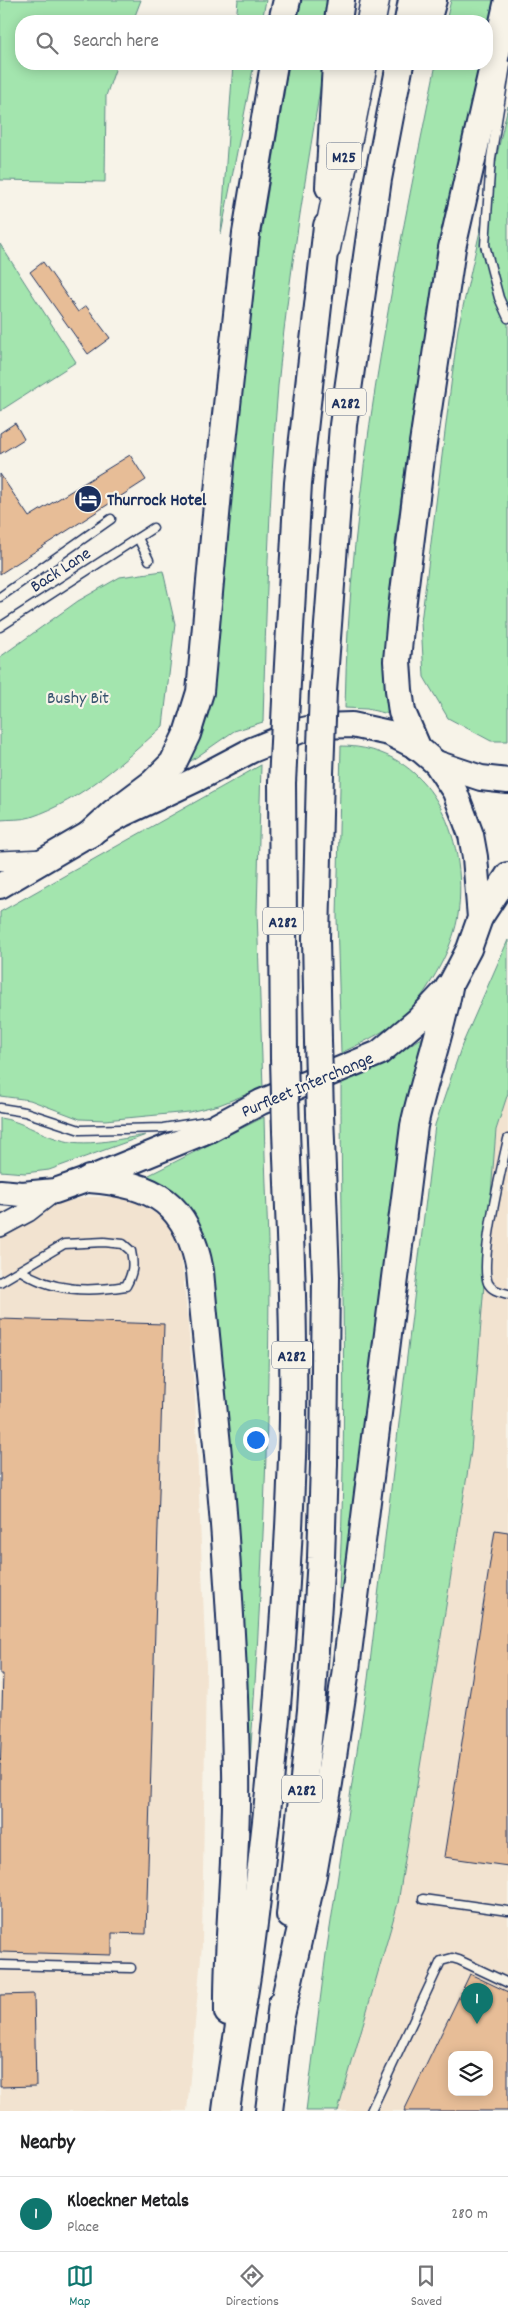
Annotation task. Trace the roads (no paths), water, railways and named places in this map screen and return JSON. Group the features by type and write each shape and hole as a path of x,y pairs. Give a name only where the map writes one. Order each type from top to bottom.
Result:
{"highway":[{"path":"283,15 287,0"},
{"path":"339,15 341,0"},
{"path":"372,15 375,0"},
{"path":"409,15 412,0"},
{"path":"428,15 433,0"},
{"path":"493,66 508,0"},
{"path":"89,835 113,813 153,783 173,763 187,734 200,692 221,460 246,234 273,70"},
{"path":"326,248 336,70"},
{"name":"M25","path":"326,248 361,70"},
{"name":"A282","path":"269,2111 280,2020 310,1710 321,1558 326,1276 316,938 323,691 343,425 378,180 399,70"},
{"path":"390,117 410,70"},
{"path":"427,755 402,712 397,661 401,616 422,450 452,248 492,70"},
{"name":"A282","path":"227,2100 248,1968 272,1761 286,1579 292,1446 291,1276 284,1058 282,783 298,483 326,248"},
{"path":"280,2020 313,1875 330,1783 414,1126 421,1094 443,1022 449,987"},
{"path":"89,1180 135,1186 151,1192 166,1202 184,1222 192,1237 200,1271 226,1551 232,1646 236,1782 235,1869 228,1973 227,2100"}],"main road":[{"path":"0,886 123,814 195,780 252,750 299,731 320,726 352,725 389,733 427,755 481,778 508,781"},
{"name":"Purfleet Interchange","path":"0,1192 22,1194 55,1191 89,1180 209,1130 231,1117 379,1053 418,1020 449,987 469,949 480,918 471,835 455,792 427,755"},
{"path":"480,918 508,875"}],"street":[{"path":"0,861 48,858"},
{"path":"0,1227 28,1212 55,1191"}],"lane":[{"path":"508,54 491,158 485,245 499,298 508,318"},
{"path":"0,597 111,519"},
{"name":"Back Lane","path":"0,627 153,528"},
{"path":"138,538 149,560"},
{"path":"0,1108 25,1112 80,1130 163,1128 231,1117"},
{"path":"508,1139 488,1250 487,1269 488,1284 495,1290 508,1294"},
{"path":"0,1282 20,1270 64,1244 83,1242 123,1244 131,1250 134,1262 133,1273 126,1286 107,1289 70,1290 33,1279 20,1270"},
{"path":"423,1899 508,1910"},
{"path":"371,2111 441,1961 452,1958 459,1960 508,1983"},
{"path":"0,1965 131,1968"}],"place":[{"name":"Thurrock Hotel","path":"88,499"},
{"name":"Kloeckner Metals","path":"477,2024"}],"park label":[{"name":"Bushy Bit","path":"78,697"}]}
